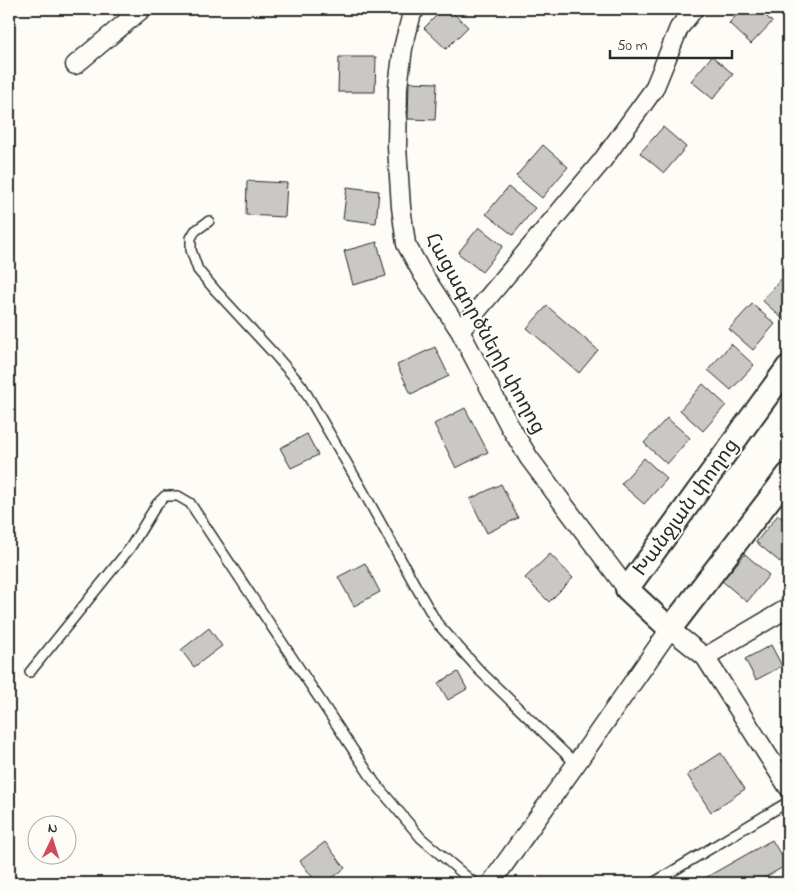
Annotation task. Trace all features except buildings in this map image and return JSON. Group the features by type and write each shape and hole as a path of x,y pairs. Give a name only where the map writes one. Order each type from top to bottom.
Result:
{"street":[{"path":"76,65 142,9"},
{"name":"Հացագործների փողոց","path":"416,9 412,13 403,48 398,87 397,147 401,207 406,244 422,273 460,331 509,425 529,458 627,590"},
{"path":"460,331 602,161 637,113 654,89 679,28 694,9"},
{"name":"Խանջյան փողոց","path":"670,629 627,590 788,368"},
{"path":"491,883 670,629 788,475"},
{"path":"705,657 788,608"},
{"path":"670,629 705,657 788,787"}],"lane":[{"path":"209,220 195,231 191,238 191,250 198,270 302,386 359,483 437,623 480,671 576,764"},
{"path":"30,672 130,548 157,504 165,496 178,496 190,504 376,783 421,838 474,883"},
{"path":"653,883 788,802"}]}
